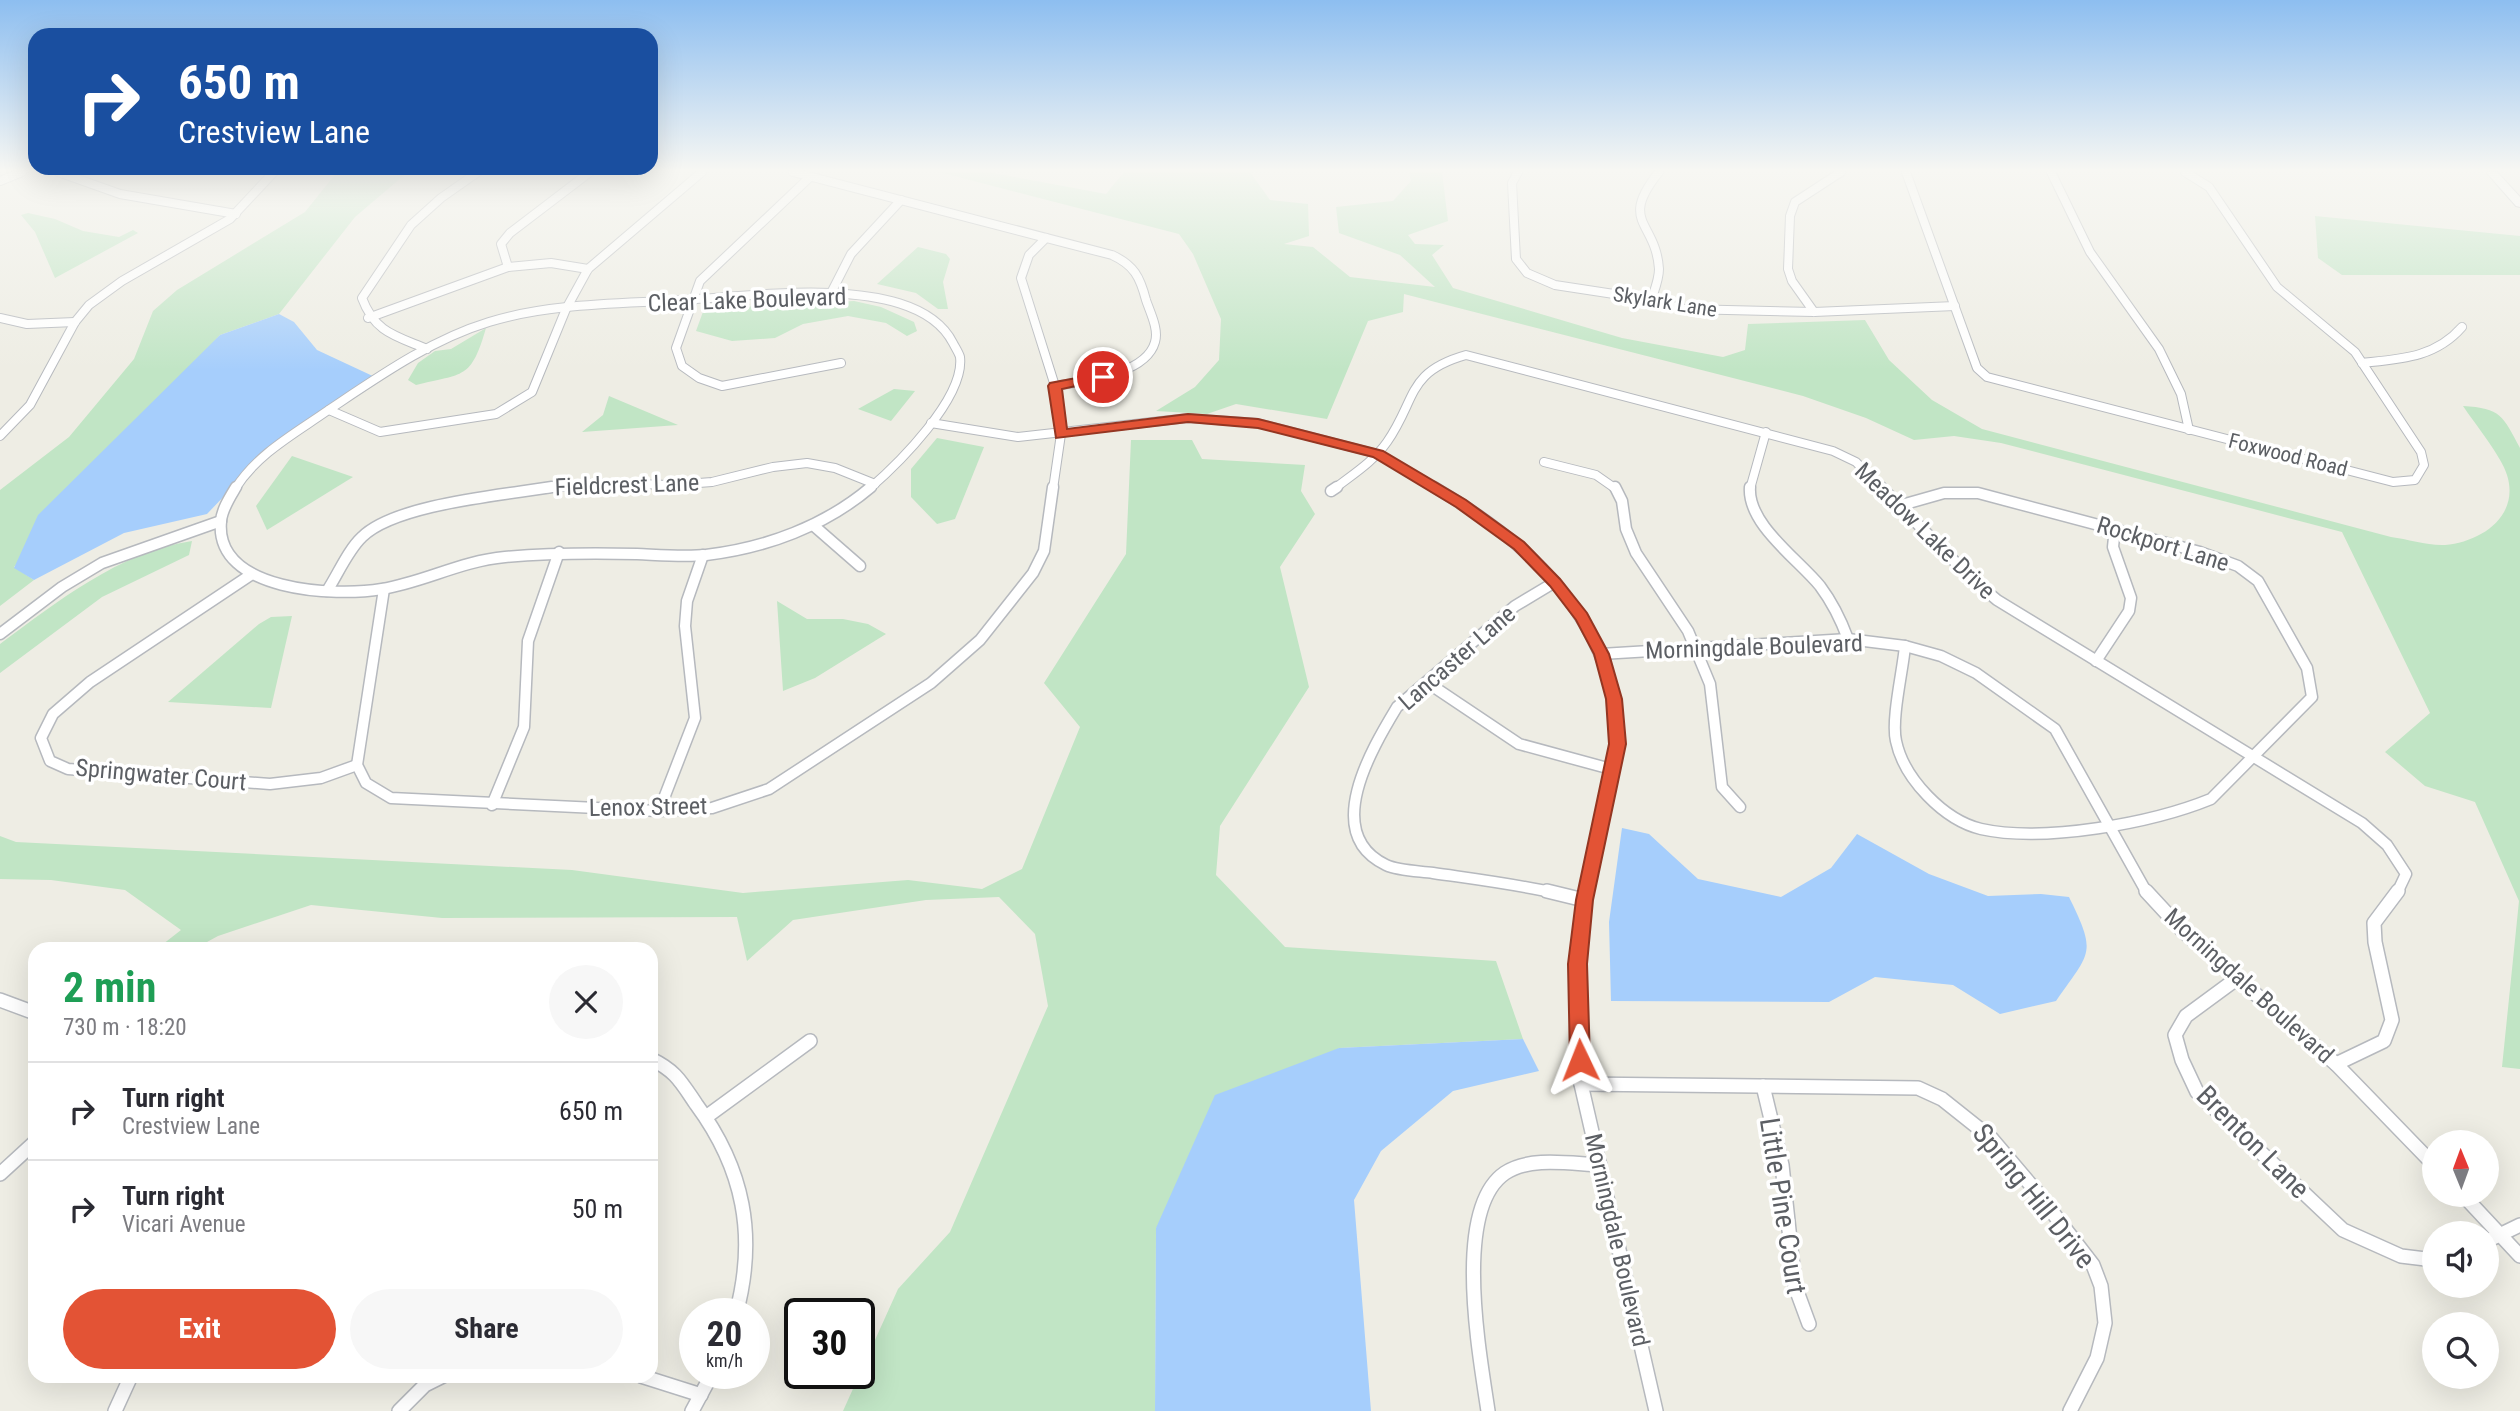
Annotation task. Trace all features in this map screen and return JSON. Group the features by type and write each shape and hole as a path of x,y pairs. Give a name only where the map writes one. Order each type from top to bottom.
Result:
{"street":[{"path":"0,436 30,405 75,322 89,305 122,281 195,238"},
{"path":"402,238 362,298 368,318 377,327 426,349"},
{"path":"506,238 501,244 508,267"},
{"path":"329,410 380,432 496,414 513,406 532,392 566,309 588,268 624,238"},
{"path":"744,238 700,281 676,348 682,366 699,378 722,386 740,385 841,363"},
{"path":"831,293 837,274 847,258 866,238"},
{"path":"1046,238 1129,262 1139,272 1156,340 1150,353 1132,367 1103,377 1055,386 1021,278 1023,264 1046,238"},
{"name":"Skylark Lane","path":"1514,238 1516,259 1527,273 1555,285 1685,309 1814,312 1955,306"},
{"path":"1647,238 1658,262 1659,277 1651,301"},
{"path":"1789,238 1788,270 1792,281 1814,312"},
{"name":"Foxwood Road","path":"1930,238 1977,368 1987,377 2393,482 2415,480 2424,465 2421,452 2355,352 2277,287 2244,238"},
{"path":"2083,238 2090,252 2160,349 2181,394 2189,430"},
{"path":"368,318 508,267 551,263 588,268"},
{"name":"Clear Lake Boulevard","path":"831,293 891,301 925,315 946,332 960,356 954,387 931,423 876,484 857,499 813,525 767,542 703,555 559,552 473,560 384,589 327,591 291,587 252,574 228,552 220,521 233,489 261,459 281,442 426,349 488,323 521,315 692,299 831,293"},
{"path":"0,318 8,323 75,322"},
{"path":"2362,363 2407,358 2434,351 2452,342 2462,327"},
{"name":"Meadow Lake Drive","path":"1331,491 1378,454 1388,441 1423,373 1443,359 1466,355 1766,432 1833,451 1856,462 1971,578 1997,600 2257,756 2362,823 2387,845 2406,874 2395,898 2374,923 2375,942 2392,1020 2384,1041 2336,1063"},
{"name":"Lenox Street","path":"357,765 366,783 391,798 492,805 659,811 712,808 769,789 931,683 980,640 1033,573 1044,551 1060,435 1055,386"},
{"name":"Morningdale Boulevard","path":"931,423 1018,437 1060,435 1188,418 1258,424 1378,454 1471,510 1519,545 1555,582 1582,617 1601,654 1614,699 1618,744 1584,900 1578,964 1581,1084 1656,1411"},
{"path":"1766,432 1749,485 1750,503 1763,523 1839,612 1848,639"},
{"path":"1544,462 1596,475 1615,487 1622,501 1626,529 1636,552 1688,631 1710,684 1722,787 1740,807"},
{"name":"Fieldcrest Lane","path":"327,591 361,537 386,520 411,511 562,485 672,485 712,482 773,467 807,463 835,468 876,484"},
{"name":"Rockport Lane","path":"1898,506 1944,494 1978,493 2115,528 2200,552 2238,566 2258,581 2306,668 2312,697 2213,798 2175,811 2108,827 2012,832 1980,829 1949,814 1926,796 1895,739 1905,646"},
{"path":"0,634 62,587 102,563 220,521"},
{"path":"813,525 860,566"},
{"path":"2096,661 2129,611 2131,598 2113,547 2115,528"},
{"path":"492,805 524,727 528,641 559,552"},
{"path":"659,811 695,719 685,626 687,601 703,555"},
{"name":"Springwater Court","path":"252,574 90,682 54,714 41,738 50,761 68,769 270,784 321,778 357,765"},
{"name":"Lancaster Lane","path":"1555,582 1515,606 1398,707 1385,727 1354,799 1353,825 1362,848 1387,866 1529,887 1584,900"},
{"path":"357,765 384,589"},
{"name":"Morningdale Boulevard","path":"1601,654 1848,639 1905,646 1941,656 1976,673 2055,729 2148,895 2183,931 2336,1063 2422,1153"},
{"path":"1428,683 1520,744 1611,769"},
{"name":"Brenton Lane","path":"2239,978 2186,1016 2175,1035 2182,1060 2197,1092 2343,1230 2401,1256 2422,1259"},
{"path":"0,1000 28,1010"},
{"path":"706,1116 810,1041"},
{"path":"658,1062 670,1068 706,1116 733,1167 746,1215 745,1282 740,1298"},
{"name":"Spring Hill Drive","path":"1581,1084 1918,1088 1936,1093 1978,1124 2093,1265 2100,1280 2105,1311 2101,1355 2070,1411"},
{"name":"Little Pine Court","path":"1763,1086 1782,1166 1793,1284 1798,1304 1809,1324"},
{"path":"0,1174 28,1148"},
{"path":"1488,1411 1477,1329 1474,1231 1479,1206 1493,1181 1506,1171 1530,1165 1600,1165"},
{"path":"2475,1208 2520,1256"},
{"path":"2501,1235 2520,1225"},
{"path":"658,1381 701,1395"},
{"path":"115,1411 128,1383"},
{"path":"399,1411 429,1383"},
{"path":"692,1411 704,1389"}],"green space":[{"path":"38,238 129,238 55,278"},
{"path":"263,238 339,238 279,314 220,335 14,567 34,580 0,606 0,490 69,437 134,359 153,311 177,290"},
{"path":"1182,238 1303,238 1284,244 1313,247 1350,277 1435,287 1400,255 1352,238 1410,238 1415,244 1444,245 1432,255 1453,288 1622,338 1723,357 1745,350 1748,324 1865,320 1889,360 1932,400 1982,429 2391,537 2438,545 2459,543 2484,532 2503,514 2508,503 2510,490 2504,468 2463,406 2493,412 2505,421 2520,448 2520,1069 2502,1067 2519,901 2475,802 2425,786 2385,752 2430,713 2342,532 2001,443 1954,436 1914,440 1866,418 1803,396 1404,294 1403,312 1368,321 1327,419 1236,404 1207,414 1156,411 1195,387 1219,360 1221,319 1193,254"},
{"path":"2317,238 2520,238 2520,275 2342,275 2318,258"},
{"path":"918,247 946,254 950,259 943,282 948,309 938,309 916,293 877,284"},
{"path":"854,301 881,307 914,322 917,331 907,336 886,323 848,316 803,324 775,338 732,341 696,331 704,309"},
{"path":"486,328 475,357 463,372 416,385 408,380 418,363 435,351 451,349"},
{"path":"894,389 915,391 891,421 858,409"},
{"path":"609,396 678,425 582,432 603,415"},
{"path":"937,438 984,447 955,519 937,524 911,497 911,469"},
{"path":"1131,440 1192,440 1202,459 1305,465 1301,491 1315,514 1280,567 1309,687 1220,826 1216,875 1285,947 1496,961 1523,1039 1339,1048 1156,1228 1155,1411 843,1411 853,1389 875,1389 875,1340 898,1289 950,1232 1048,1006 1035,934 999,897 926,900 793,920 747,961 737,917 442,918 311,905 207,942 166,942 181,930 125,890 51,880 0,879 0,836 16,842 572,870 743,893 908,880 982,889 1022,869 1080,727 1044,683 1126,554"},
{"path":"292,456 353,477 267,530 256,506"},
{"path":"192,541 189,555 102,597 0,673 0,644 67,596 114,567 139,556"},
{"path":"777,601 807,619 843,619 868,624 886,634 815,678 783,691"},
{"path":"292,616 271,708 168,702 259,624 271,617"}],"water":[{"path":"279,314 294,322 317,350 377,378 271,447 207,514 124,533 34,580 14,568 38,515 220,335"},
{"path":"1622,828 1649,834 1698,879 1781,897 1831,868 1857,834 1929,874 1988,896 2041,894 2069,897 2084,930 2086,952 2077,972 2056,1001 2000,1014 1953,985 1875,977 1829,1002 1611,1001 1609,922"},
{"path":"1523,1039 1539,1071 1453,1091 1381,1151 1354,1200 1371,1411 1155,1411 1156,1228 1215,1095 1339,1048"}],"route":[{"path":"1103,377 1055,386 1060,435 1188,418 1258,424 1378,454 1461,503 1519,545 1555,582 1582,617 1601,654 1614,699 1618,744 1584,900 1577,987 1580,1060"}]}
